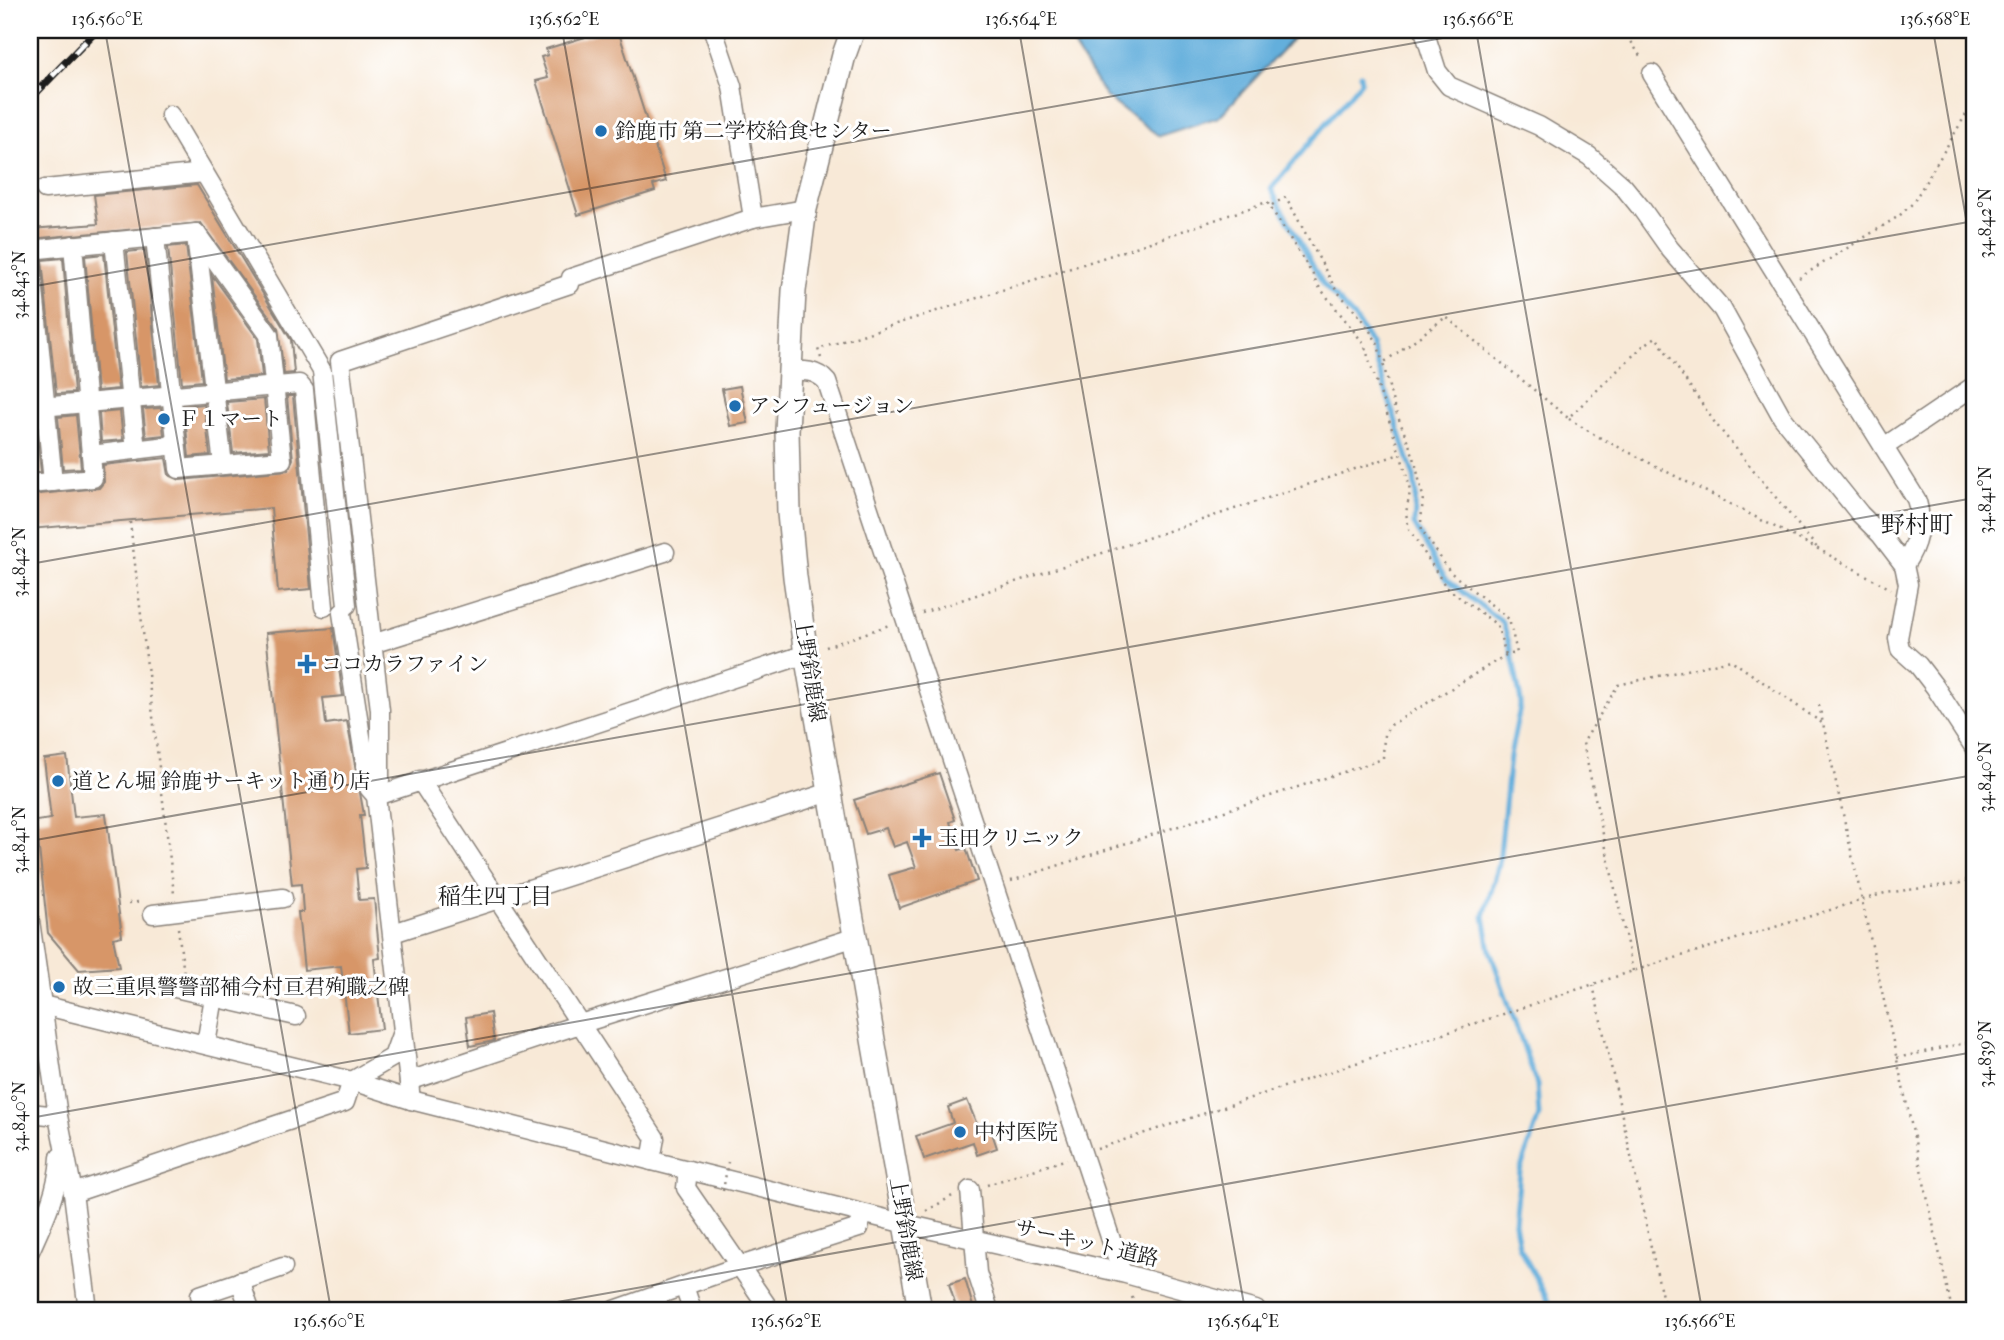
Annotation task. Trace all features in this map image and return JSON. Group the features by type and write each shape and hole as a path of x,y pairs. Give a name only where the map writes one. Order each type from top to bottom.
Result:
{"main road":[{"name":"上野鈴鹿線","path":"853,30 844,55 805,209 794,291 787,431 789,513 806,654 920,1310"}],"street":[{"path":"713,30 732,86 753,218"},
{"path":"1424,30 1437,71 1449,86 1567,140 1589,156 1623,186 1670,248 1722,309 1782,417 1905,565 1908,584 1898,638 1900,649 1918,665 1935,687 1974,747"},
{"path":"1651,74 1884,447 1920,510 1919,526 1911,555 1905,565"},
{"path":"170,115 322,371 346,608 369,788 376,796"},
{"path":"45,190 204,173"},
{"path":"411,1100 376,796 380,780 380,710 340,361 570,284 571,278 753,218 805,209"},
{"path":"155,237 178,469 282,460 269,335 196,233"},
{"path":"53,482 38,407 30,250 196,233"},
{"path":"196,233 223,465"},
{"path":"114,241 136,450"},
{"path":"30,484 93,478 73,245"},
{"path":"789,371 803,370 818,374 827,382 1122,1273"},
{"path":"38,407 299,384 304,390 324,607"},
{"path":"1884,447 1974,386"},
{"path":"91,455 176,445"},
{"path":"372,644 664,552"},
{"path":"346,608 355,650 368,668 375,671"},
{"path":"376,796 806,654"},
{"path":"420,780 655,1138 651,1161"},
{"path":"393,933 830,792"},
{"path":"153,914 283,898"},
{"path":"30,921 36,1004 73,1193 88,1310"},
{"path":"409,1081 856,937"},
{"path":"162,985 296,1016"},
{"path":"205,1044 214,997"},
{"name":"サーキット道路","path":"36,1004 352,1081 411,1100 863,1214 1122,1273 1256,1310"},
{"path":"73,1193 345,1102 352,1081 393,1058 404,1026"},
{"path":"30,1113 59,1124"},
{"path":"30,1251 59,1178 59,1124"},
{"path":"688,1170 687,1188 770,1310"},
{"path":"970,1190 977,1273 989,1310"},
{"path":"615,1310 859,1228 863,1214"},
{"path":"200,1295 284,1267"},
{"path":"240,1281 250,1310"},
{"path":"684,1286 692,1310"}],"path":[{"path":"1624,30 1651,74"},
{"path":"1784,287 1899,216 1913,203 1974,101"},
{"path":"995,886 1377,761 1382,758 1384,734 1391,725 1508,655 1517,653 1509,619 1450,572 1422,530 1420,523 1423,497 1414,457 1394,407 1377,342 1363,320 1336,290 1286,197 1271,206"},
{"path":"818,374 822,364 818,349 1267,202 1315,283 1364,344 1373,365 1410,492 1406,513 1409,529 1446,587 1497,625 1508,655"},
{"path":"1383,363 1446,317 1568,418 1595,435 1879,581 1905,599"},
{"path":"1568,418 1643,346 1656,337 1715,423 1818,549"},
{"path":"806,654 1400,454"},
{"path":"130,522 184,975"},
{"path":"1633,971 1583,743 1618,685 1731,660 1824,724"},
{"path":"1819,705 1952,1310"},
{"path":"906,1224 946,1198 1633,971 1885,893 1959,883 1974,877"},
{"path":"1593,985 1665,1310"},
{"path":"1897,1058 1974,1041"},
{"path":"723,1191 728,1162"},
{"path":"1132,1297 1137,1310"}],"water":[{"path":"1063,30 1301,30 1219,117 1159,136 1106,97"}],"building":[{"name":"鈴鹿市 第二学校給食センター","path":"608,30 618,30 666,181 653,185 655,191 578,215 536,81 548,78 541,57 548,55 546,49"},
{"path":"197,185 291,340 294,373 284,374 278,328 201,223 30,239 30,229 98,224 94,195"},
{"path":"186,245 202,381 182,383 168,247"},
{"path":"145,250 159,385 141,387 127,252"},
{"path":"104,254 118,389 97,391 85,256"},
{"path":"63,258 74,393 56,394 42,260"},
{"path":"212,275 258,339 262,376 224,379"},
{"name":"アンフュージョン","path":"740,386 748,423 730,426 722,389"},
{"path":"287,396 293,396 311,589 278,592 271,508 30,529 30,495 99,488 104,482 103,465 166,458 169,475 180,480 288,470 293,459"},
{"path":"264,399 269,450 233,453 227,402"},
{"path":"204,404 210,455 189,457 184,406"},
{"path":"161,408 164,435 146,437 143,409"},
{"path":"120,411 123,440 101,442 99,413"},
{"path":"76,415 81,468 63,469 58,417"},
{"path":"30,419 35,419 41,472 30,473"},
{"path":"333,628 343,696 323,698 326,724 347,721 364,815 360,815 366,868 356,869 359,900 374,899 380,958 374,959 382,1029 349,1033 341,966 304,970 298,912 303,912 301,884 292,885 266,633"},
{"path":"67,756 74,817 106,814 122,936 113,938 119,967 79,970 48,933 36,821 51,819 44,759"},
{"name":"玉田クリニック","path":"939,773 955,820 950,822 959,850 966,848 977,881 899,908 889,875 916,867 907,842 893,847 886,828 866,834 854,800"},
{"path":"490,1013 494,1041 470,1046 466,1017"},
{"name":"中村医院","path":"967,1100 978,1127 989,1124 997,1148 977,1155 973,1142 924,1159 916,1136 953,1123 948,1107"},
{"path":"965,1279 974,1310 957,1310 949,1284"}],"waterway":[{"path":"1360,74 1361,82 1271,189 1323,284 1356,320 1371,345 1414,477 1414,524 1445,578 1503,623 1511,649 1521,702 1510,756 1499,864 1484,916 1490,951 1537,1085 1539,1116 1520,1171 1515,1223 1519,1246 1553,1310"}],"railway":[{"path":"30,99 97,30"}],"place":[{"name":"鈴鹿市 第二学校給食センター","path":"601,131"},
{"name":"アンフュージョン","path":"735,406"},
{"name":"Ｆ１マート","path":"164,419"},
{"name":"ココカラファイン","path":"307,664"},
{"name":"道とん堀 鈴鹿サーキット通り店","path":"58,781"},
{"name":"玉田クリニック","path":"922,838"},
{"name":"故三重県警警部補今村亘君殉職之碑","path":"59,987"},
{"name":"中村医院","path":"960,1132"}],"district":[{"name":"野村町","path":"1917,525"},
{"name":"稲生四丁目","path":"495,896"}]}
